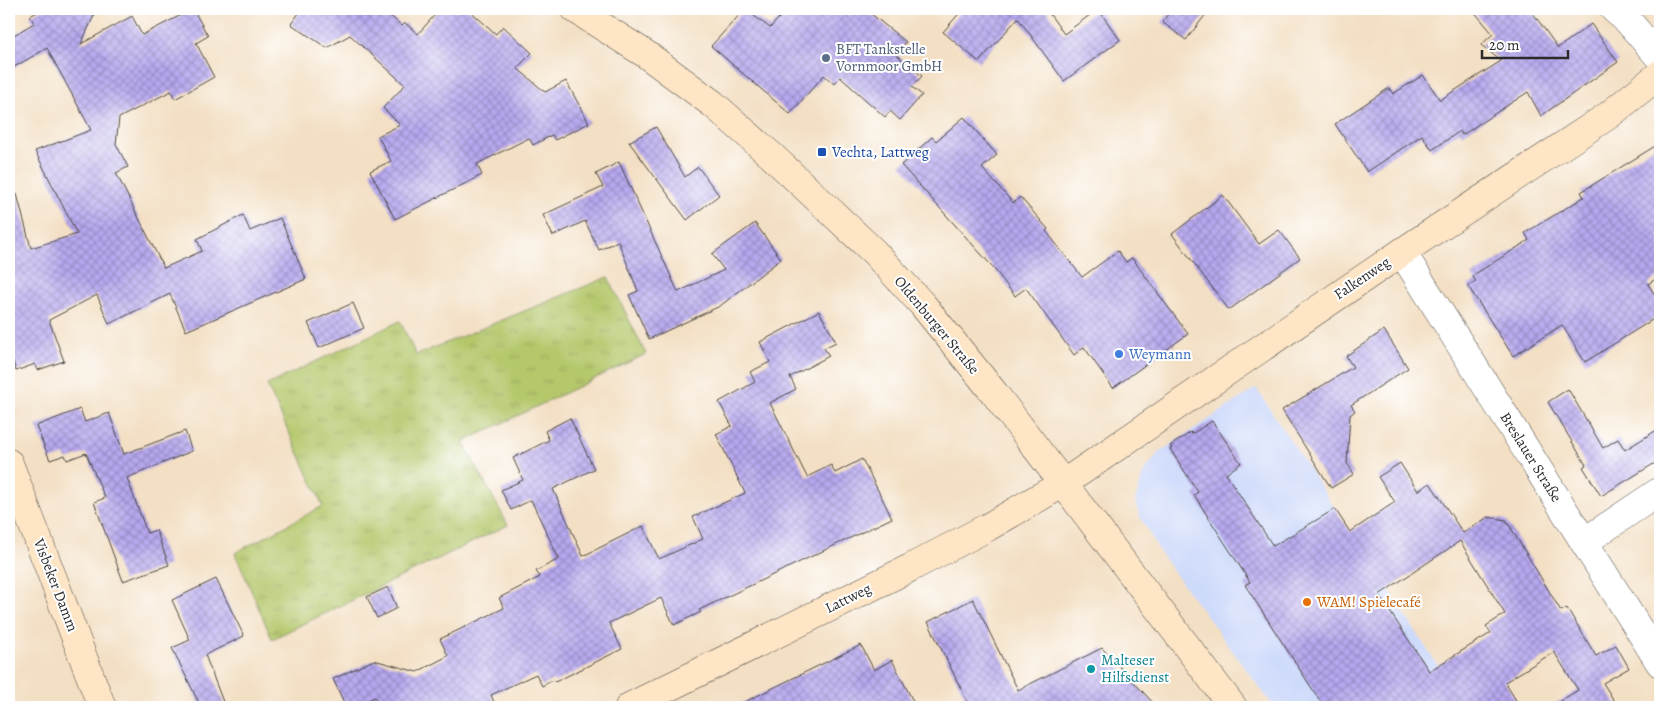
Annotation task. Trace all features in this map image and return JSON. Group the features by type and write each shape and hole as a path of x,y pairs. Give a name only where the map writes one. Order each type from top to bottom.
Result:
{"main road":[{"name":"Oldenburger Straße","path":"575,9 647,55 713,104 773,156 874,252 922,304 1064,483 1233,707"},
{"name":"Falkenweg","path":"1064,483 1402,252 1609,116 1660,74"},
{"name":"Visbeker Damm","path":"11,475 102,707"},
{"name":"Lattweg","path":"629,707 910,568 988,527 1064,483"}],"street":[{"path":"1614,9 1628,21 1660,58"},
{"name":"Breslauer Straße","path":"1402,252 1660,663"},
{"path":"1584,542 1660,491"}],"shaded area":[{"path":"1256,388 1465,707 1274,707 1162,556 1140,517 1135,501 1143,474 1158,453"}],"green space":[{"path":"608,277 646,354 463,442 508,525 272,639 235,553 323,506 267,385 400,321 416,355"}],"building":[{"path":"43,9 97,9 81,44 132,16 142,35 193,9 208,36 196,43 214,77 175,99 171,91 119,118 116,144 128,167 116,173 164,268 202,251 197,239 243,215 250,231 280,218 306,279 186,331 170,294 109,324 97,295 49,320 64,361 38,370 35,364 16,371 9,350 9,195 17,194 31,248 77,234 35,151 91,130 47,48 9,70 9,38 34,23 30,16"},
{"path":"302,9 371,9 382,16 387,13 402,26 405,23 418,34 440,9 468,9 496,34 503,26 532,53 517,68 545,92 566,81 589,123 555,140 552,135 533,145 529,138 477,164 482,175 395,219 370,171 391,161 378,136 400,125 383,108 405,85 350,35 327,48 291,24"},
{"path":"745,9 770,28 787,9 865,9 906,42 896,54 922,76 912,87 922,95 900,120 890,111 885,117 840,77 834,84 824,75 790,114 711,46"},
{"path":"963,9 1046,9 1064,34 1098,9 1120,40 1064,81 1018,18 979,62 943,32"},
{"path":"1172,9 1210,9 1186,40 1162,22"},
{"path":"1472,9 1530,9 1558,48 1591,24 1618,62 1541,116 1528,92 1462,135 1460,131 1432,150 1422,135 1367,172 1335,124 1389,88 1393,94 1423,75 1440,100 1501,61 1481,45 1493,34"},
{"path":"964,117 997,155 982,168 1013,203 1020,197 1048,229 1046,231 1082,277 1118,251 1126,262 1132,258 1188,334 1113,388 1084,347 1074,355 1026,288 1015,296 991,265 901,165 932,137 936,141"},
{"path":"656,127 685,177 698,167 719,195 687,220 629,142"},
{"path":"1660,143 1660,276 1648,284 1660,303 1660,315 1585,362 1562,325 1513,356 1468,286 1476,281 1472,276 1529,240 1525,233 1584,197 1581,192"},
{"path":"619,162 678,292 724,270 712,254 755,223 781,259 720,306 649,339 629,295 638,291 618,241 599,250 585,221 553,236 543,215 603,187 596,174"},
{"path":"1223,195 1259,244 1279,230 1300,258 1229,310 1172,234"},
{"path":"353,303 364,328 319,348 308,323"},
{"path":"819,311 836,342 824,348 829,356 790,377 796,389 770,403 807,477 831,465 835,473 862,459 892,518 699,610 701,612 674,625 661,598 609,623 622,649 555,682 553,680 542,686 536,674 491,695 496,707 380,707 375,697 352,707 346,707 333,679 374,660 417,672 448,656 440,639 504,608 499,598 540,577 536,571 559,559 531,500 511,510 501,490 523,480 513,458 549,440 545,431 570,418 594,469 553,489 583,556 643,526 659,559 703,539 693,517 745,493 716,434 732,426 719,402 755,382 750,372 770,362 760,342"},
{"path":"1384,330 1408,368 1351,405 1355,411 1350,415 1347,463 1354,474 1331,488 1282,410 1353,367 1346,356"},
{"path":"1568,389 1603,448 1618,439 1625,450 1660,428 1660,460 1601,496 1583,467 1586,465 1548,402"},
{"path":"80,409 85,422 109,413 124,454 185,431 192,451 127,478 147,533 156,530 169,565 123,581 94,502 105,498 86,453 67,460 65,455 50,460 36,426"},
{"path":"1212,421 1241,463 1226,474 1273,546 1335,509 1350,532 1395,502 1378,477 1400,463 1418,491 1430,483 1463,533 1488,517 1506,520 1561,611 1567,608 1596,656 1616,645 1629,668 1603,683 1618,707 1550,707 1578,690 1554,652 1505,682 1520,707 1324,707 1245,585 1250,582 1194,495 1198,492 1170,449 1172,448 1170,446 1191,432 1192,434","holes":["1460,541 1505,614 1486,626 1491,633 1429,671 1379,595"]},
{"path":"216,579 244,636 205,655 225,707 201,707 172,648 190,640 172,600"},
{"path":"388,587 397,608 377,618 367,597"},
{"name":"Malteser Hilfsdienst","path":"973,599 1018,690 1102,648 1157,707 970,707 928,622"},
{"path":"861,645 874,670 892,660 916,707 734,707"}],"place":[{"name":"BFT Tankstelle Vornmoor GmbH","path":"826,58"},
{"name":"Vechta, Lattweg","path":"822,152"},
{"name":"Weymann","path":"1119,354"},
{"name":"WAM! Spielecafé","path":"1307,602"},
{"name":"Malteser Hilfsdienst","path":"1091,669"}]}
